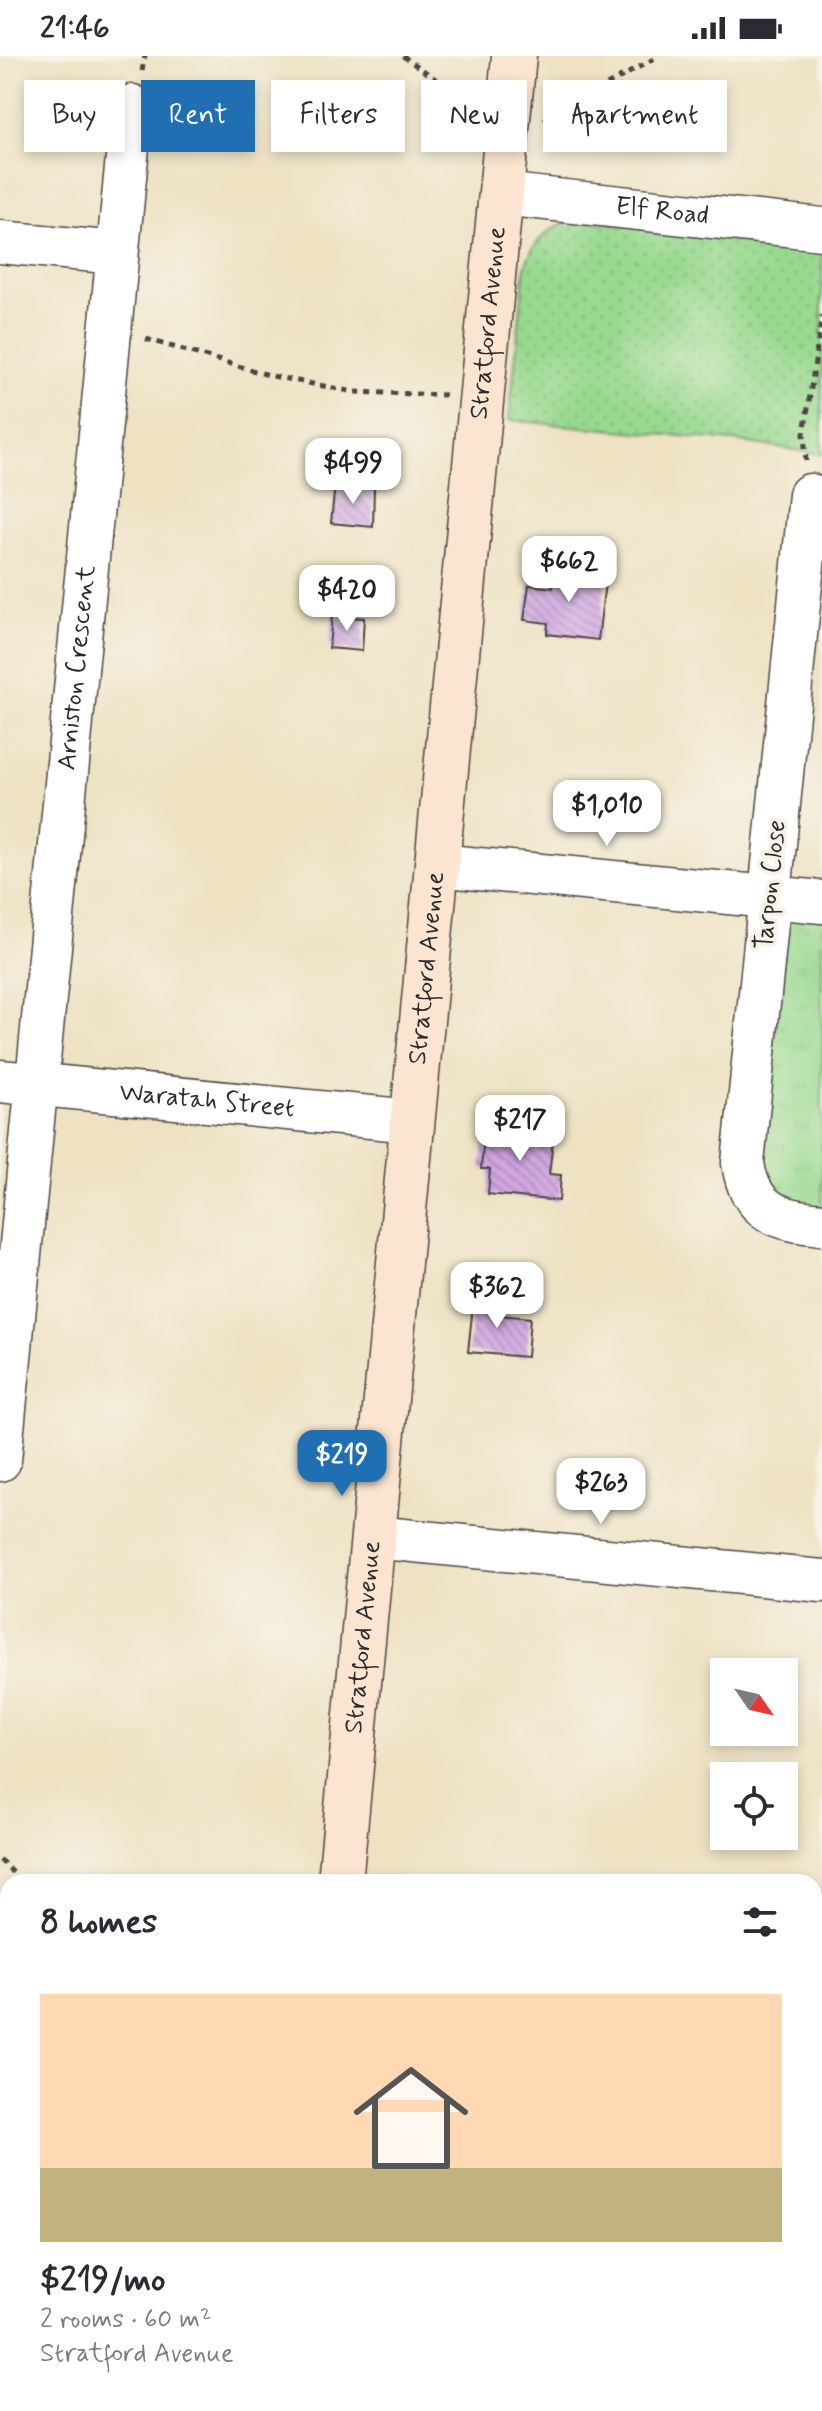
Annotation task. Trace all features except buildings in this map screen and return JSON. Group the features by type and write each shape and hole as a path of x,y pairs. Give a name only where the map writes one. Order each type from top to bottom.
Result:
{"street":[{"name":"Stratford Avenue","path":"341,1874 514,56"},
{"name":"Arniston Crescent","path":"1,1445 18,1083 110,329 132,106"},
{"name":"Elf Road","path":"501,194 822,229"},
{"path":"0,242 117,253"},
{"name":"Tarpon Close","path":"810,495 745,1148 745,1176 756,1199 779,1217 822,1224"},
{"path":"437,865 822,902"},
{"name":"Waratah Street","path":"18,1083 412,1121"},
{"path":"373,1537 822,1581"}],"path":[{"path":"403,56 437,80"},
{"path":"540,122 659,56"},
{"path":"810,495 804,434 822,315"},
{"path":"110,329 272,376 354,392 482,397"},
{"path":"0,1860 15,1874"}],"green space":[{"path":"573,220 822,243 822,454 734,441 509,420 525,267 532,250 543,236"},
{"path":"822,915 822,1212 795,1210 759,1176 787,921 797,916"}]}
